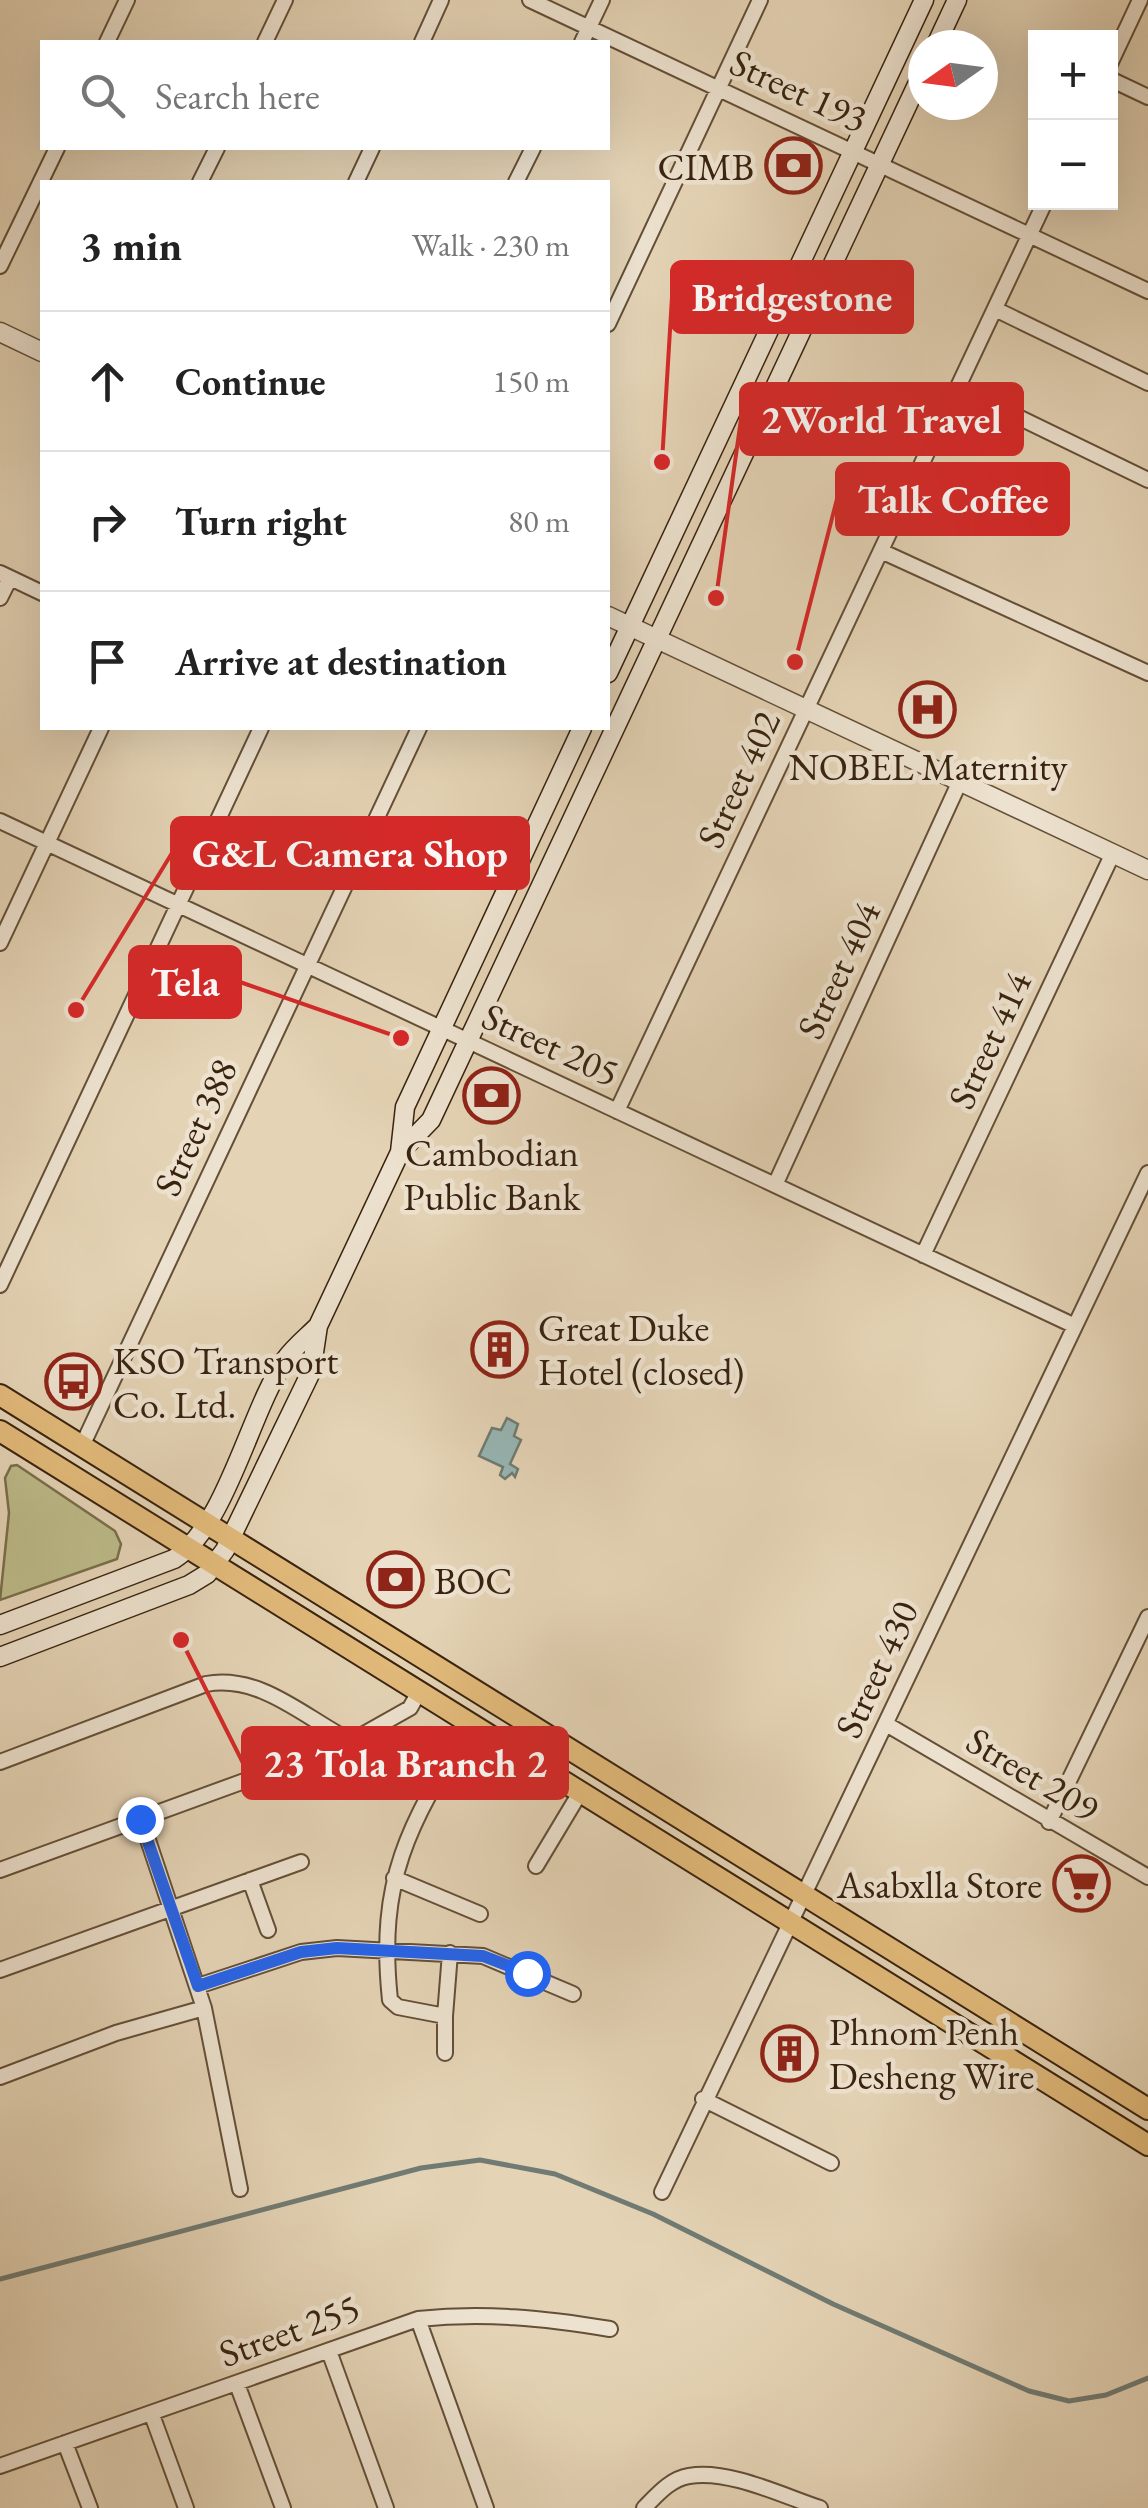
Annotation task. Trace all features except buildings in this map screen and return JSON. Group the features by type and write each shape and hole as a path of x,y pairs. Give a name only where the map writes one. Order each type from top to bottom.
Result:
{"main road":[{"path":"610,668 924,0"},
{"path":"943,30 957,0"},
{"path":"400,1152 431,1120 908,104"},
{"path":"0,332 40,351"},
{"path":"610,617 1148,870"},
{"path":"0,1657 188,1585 216,1564 232,1540 311,1372 318,1326 400,1152 406,1107 440,1028 581,730"},
{"path":"0,1626 174,1559 190,1548 206,1524 285,1360 318,1326"},
{"path":"0,1395 1148,2108"},
{"path":"0,1431 1148,2145"},
{"path":"1124,2130 1148,2158"}],"street":[{"path":"108,40 127,0"},
{"path":"266,40 284,0"},
{"path":"423,40 442,0"},
{"name":"Street 193","path":"530,0 1148,292"},
{"path":"583,40 602,0"},
{"path":"610,320 760,0"},
{"path":"1118,47 1140,0"},
{"path":"1118,83 1148,97"},
{"path":"41,180 55,150"},
{"path":"201,180 215,150"},
{"path":"357,180 371,150"},
{"path":"517,180 532,150"},
{"path":"0,266 40,182"},
{"name":"Street 402","path":"617,1111 1041,210"},
{"path":"995,310 1148,383"},
{"path":"958,388 1148,480"},
{"path":"881,550 1148,673"},
{"path":"0,598 5,576 40,592"},
{"path":"0,942 100,730"},
{"path":"0,1285 260,730"},
{"name":"Street 388","path":"82,1446 417,730"},
{"name":"Street 404","path":"774,1185 960,782"},
{"name":"Street 205","path":"0,821 1075,1326"},
{"name":"Street 414","path":"923,1255 1113,853"},
{"name":"Street 430","path":"662,2192 703,2098 804,1896 1148,1173"},
{"path":"1049,1822 1142,1645 1148,1617"},
{"path":"0,1762 206,1684 229,1680 248,1682 338,1734 346,1744"},
{"path":"0,1870 346,1744 410,1708 420,1692"},
{"path":"445,2016 393,2004 385,1951 394,1878 412,1821 470,1722"},
{"name":"Street 209","path":"886,1724 1148,1878"},
{"path":"536,1866 580,1791"},
{"path":"140,1819 204,2008 240,2190"},
{"path":"0,1970 301,1862"},
{"path":"394,1878 480,1914"},
{"path":"250,1880 268,1930"},
{"path":"198,1986 301,1952 337,1948 450,1953 504,1963 574,1994"},
{"path":"446,2054 450,1953"},
{"path":"0,2078 116,2033 204,2008"},
{"path":"703,2098 831,2162"},
{"name":"Street 255","path":"0,2466 418,2319 492,2314 610,2329"},
{"path":"418,2319 486,2508"},
{"path":"329,2351 386,2508"},
{"path":"237,2384 283,2508"},
{"path":"152,2415 186,2508"},
{"path":"66,2442 90,2508"},
{"path":"644,2508 666,2486 688,2476 720,2478 810,2507"}],"shaded area":[{"path":"17,1465 115,1531 121,1544 117,1559 0,1600 9,1513 5,1478 11,1466"}],"water":[{"path":"507,1418 518,1424 514,1436 521,1440 510,1464 518,1469 515,1477 512,1473 505,1479 500,1475 503,1467 479,1456 492,1428 501,1430"}],"waterway":[{"path":"0,2279 421,2168 480,2160 555,2174 653,2214 833,2304 1029,2391 1069,2401 1106,2395 1148,2378"}],"place":[{"name":"CIMB","path":"793,166"},
{"name":"Bridgestone","path":"662,462"},
{"name":"2World Travel","path":"716,598"},
{"name":"Talk Coffee","path":"795,662"},
{"name":"NOBEL Maternity","path":"928,709"},
{"name":"G&L Camera Shop","path":"76,1010"},
{"name":"Tela","path":"401,1038"},
{"name":"Cambodian Public Bank","path":"492,1095"},
{"name":"Great Duke Hotel (closed)","path":"499,1349"},
{"name":"KSO Transport Co. Ltd.","path":"74,1382"},
{"name":"BOC","path":"395,1580"},
{"name":"23 Tola Branch 2","path":"181,1640"},
{"name":"Asabxlla Store","path":"1081,1884"},
{"name":"Phnom Penh Desheng Wire","path":"790,2053"}],"route":[{"path":"140,1819 198,1986 301,1952 337,1948 483,1956 527,1973"}]}
